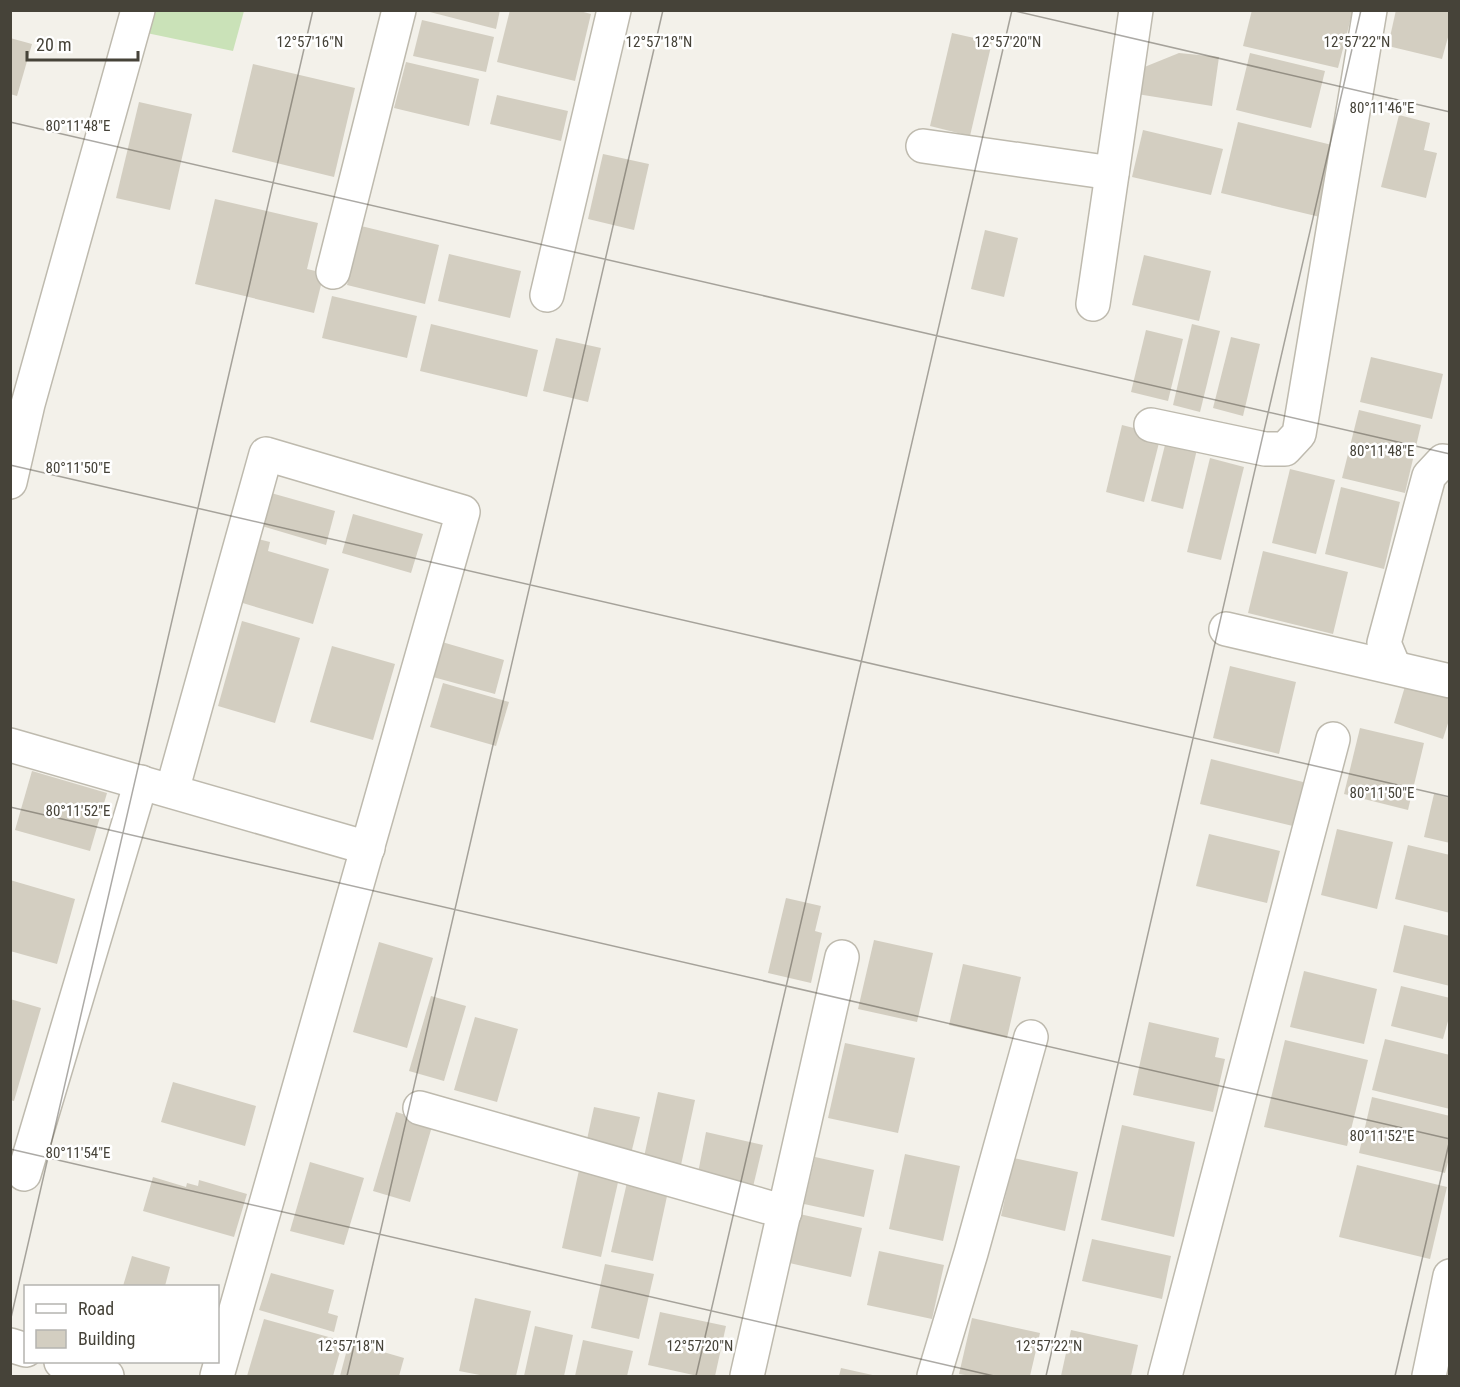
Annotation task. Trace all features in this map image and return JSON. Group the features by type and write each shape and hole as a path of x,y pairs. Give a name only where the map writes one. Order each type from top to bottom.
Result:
{"street":[{"path":"13,461 138,10"},
{"path":"333,272 399,10"},
{"path":"547,296 614,10"},
{"path":"1093,304 1136,10"},
{"path":"1151,425 1265,449 1285,448 1299,434 1370,10"},
{"path":"923,146 1112,173"},
{"path":"172,791 266,454 463,512 217,1377"},
{"path":"1394,667 1384,644 1429,476 1443,461 1449,462"},
{"path":"1226,629 1449,681"},
{"path":"1165,1377 1333,740"},
{"path":"10,745 368,848"},
{"path":"24,1174 141,782"},
{"path":"747,1377 842,957"},
{"path":"934,1377 1031,1037"},
{"path":"420,1108 785,1212"},
{"path":"1429,1377 1449,1276"},
{"path":"64,1363 107,1377"}],"green space":[{"path":"143,11 244,11 233,51 137,31"}],"building":[{"path":"422,10 500,10 496,29"},
{"path":"510,10 576,10 591,14 575,81 497,62"},
{"path":"1252,10 1353,10 1338,68 1243,46"},
{"path":"1396,10 1450,10 1450,30 1442,59 1388,46"},
{"path":"422,20 494,37 486,72 413,56"},
{"path":"952,33 992,42 970,136 930,126"},
{"path":"10,38 32,44 17,96 10,94"},
{"path":"1179,53 1219,57 1212,106 1137,94 1142,68"},
{"path":"1250,53 1325,71 1311,128 1236,110"},
{"path":"406,62 479,79 469,126 394,108"},
{"path":"253,64 355,88 334,177 232,152"},
{"path":"497,95 568,111 561,141 490,124"},
{"path":"139,102 192,114 170,210 116,198"},
{"path":"1399,115 1430,123 1424,150 1437,153 1426,198 1381,187"},
{"path":"1238,122 1336,146 1320,217 1221,193"},
{"path":"1143,130 1223,149 1211,195 1132,177"},
{"path":"603,154 649,164 634,230 588,219"},
{"path":"215,199 318,223 307,269 324,273 314,313 195,284"},
{"path":"361,226 439,245 425,304 347,285"},
{"path":"985,230 1018,238 1004,297 971,289"},
{"path":"449,254 521,271 510,318 438,301"},
{"path":"1144,255 1211,271 1199,321 1132,305"},
{"path":"332,296 417,316 407,358 322,338"},
{"path":"431,324 538,350 527,397 420,371"},
{"path":"1192,324 1220,331 1200,412 1173,405"},
{"path":"1146,330 1183,339 1168,401 1131,392"},
{"path":"1231,337 1260,344 1243,416 1213,408"},
{"path":"556,338 601,348 588,402 543,391"},
{"path":"1371,357 1443,374 1432,419 1360,402"},
{"path":"1359,410 1421,425 1405,493 1342,478"},
{"path":"1122,425 1161,435 1144,502 1106,492"},
{"path":"1167,437 1198,445 1183,509 1151,501"},
{"path":"1210,458 1244,467 1221,560 1187,552"},
{"path":"1290,469 1335,480 1316,554 1272,543"},
{"path":"1341,487 1400,502 1384,569 1325,554"},
{"path":"264,491 335,511 326,545 255,524"},
{"path":"353,514 423,534 411,573 342,553"},
{"path":"254,538 270,542 268,551 329,569 313,624 236,601"},
{"path":"1263,551 1348,572 1333,634 1248,613"},
{"path":"242,621 300,638 275,723 218,706"},
{"path":"442,642 504,660 495,694 433,677"},
{"path":"332,646 395,664 373,740 310,722"},
{"path":"1230,666 1296,682 1279,754 1213,738"},
{"path":"443,683 509,702 496,746 430,727"},
{"path":"1406,683 1450,696 1450,717 1443,739 1394,723"},
{"path":"1360,728 1424,743 1408,810 1344,794"},
{"path":"1211,759 1307,783 1297,827 1200,804"},
{"path":"32,771 107,793 90,851 15,830"},
{"path":"1434,794 1450,798 1450,843 1424,837"},
{"path":"1337,829 1393,842 1377,909 1321,895"},
{"path":"1209,834 1280,851 1267,903 1196,886"},
{"path":"1408,845 1450,855 1450,913 1395,899"},
{"path":"10,880 75,899 57,964 10,951"},
{"path":"786,898 821,906 815,931 822,933 811,983 768,973"},
{"path":"1404,925 1450,936 1450,986 1393,972"},
{"path":"874,940 933,953 917,1022 858,1009"},
{"path":"379,942 433,958 407,1048 353,1032"},
{"path":"963,964 1021,977 1007,1038 949,1025"},
{"path":"1304,971 1377,989 1364,1044 1290,1027"},
{"path":"1401,986 1450,998 1450,1014 1443,1039 1391,1026"},
{"path":"431,996 466,1006 444,1081 409,1071"},
{"path":"10,999 41,1008 14,1101 10,1100"},
{"path":"475,1017 518,1029 497,1102 454,1090"},
{"path":"1149,1022 1219,1038 1215,1057 1225,1059 1213,1112 1133,1095"},
{"path":"1385,1039 1450,1055 1450,1109 1372,1090"},
{"path":"1285,1040 1368,1060 1347,1146 1264,1127"},
{"path":"845,1043 915,1058 898,1133 828,1118"},
{"path":"173,1082 256,1106 245,1146 161,1122"},
{"path":"658,1092 695,1100 681,1165 644,1157"},
{"path":"1372,1097 1450,1116 1450,1155 1445,1173 1359,1153"},
{"path":"594,1107 640,1117 631,1154 586,1144"},
{"path":"396,1112 433,1123 410,1202 373,1191"},
{"path":"1122,1125 1195,1142 1174,1237 1101,1220"},
{"path":"706,1132 763,1145 752,1191 697,1178"},
{"path":"905,1154 960,1166 943,1241 889,1229"},
{"path":"815,1157 874,1170 864,1217 804,1204"},
{"path":"1014,1158 1078,1172 1065,1231 1001,1216"},
{"path":"310,1162 364,1178 344,1245 290,1231"},
{"path":"1357,1165 1447,1187 1430,1259 1339,1237"},
{"path":"579,1170 619,1178 601,1257 562,1248"},
{"path":"153,1177 186,1187 187,1183 198,1186 199,1180 247,1194 234,1237 143,1211"},
{"path":"628,1178 669,1187 653,1261 611,1252"},
{"path":"795,1213 862,1228 851,1277 785,1262"},
{"path":"1092,1239 1171,1256 1162,1299 1082,1281"},
{"path":"879,1251 944,1265 932,1319 867,1305"},
{"path":"132,1256 170,1267 165,1285 123,1285"},
{"path":"605,1264 654,1274 639,1339 591,1328"},
{"path":"271,1273 334,1290 328,1313 338,1316 334,1332 259,1310"},
{"path":"475,1298 531,1311 516,1376 485,1376 459,1371"},
{"path":"660,1312 726,1326 715,1376 698,1376 648,1365"},
{"path":"972,1318 1040,1333 1030,1376 959,1374"},
{"path":"264,1319 343,1341 333,1376 247,1376"},
{"path":"535,1326 573,1335 564,1376 524,1376"},
{"path":"1071,1330 1138,1345 1131,1376 1061,1376"},
{"path":"583,1340 633,1351 627,1376 575,1376"},
{"path":"349,1342 404,1358 399,1376 340,1376"},
{"path":"841,1368 877,1376 839,1376"}]}
